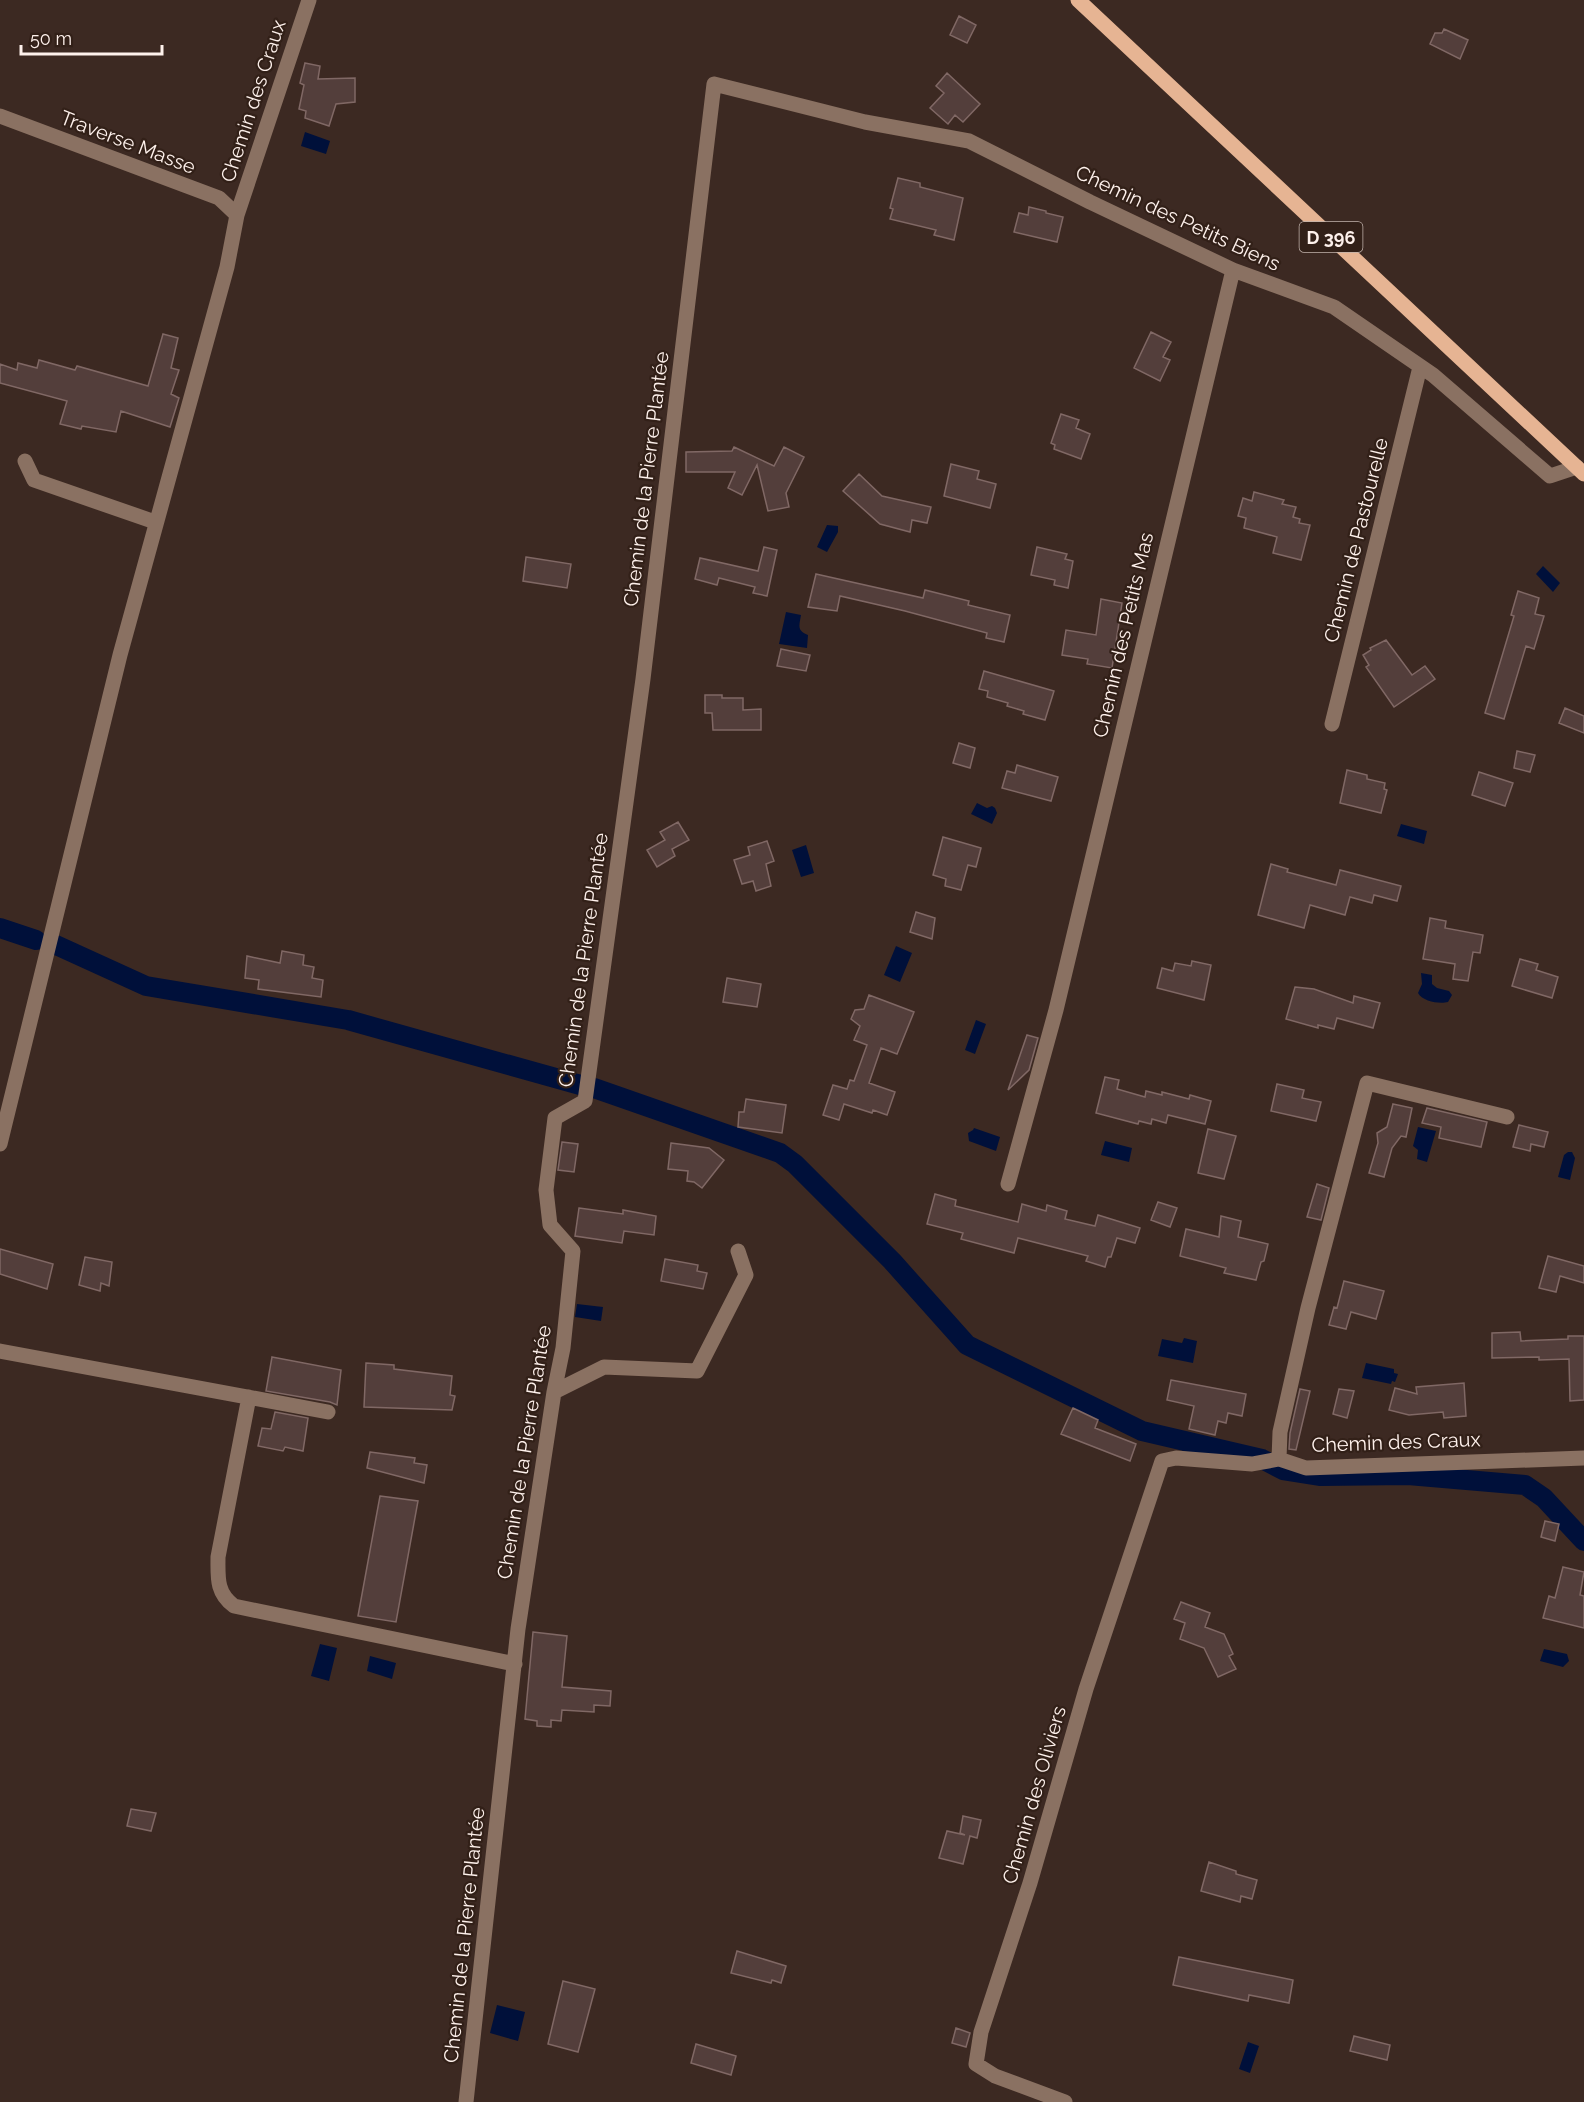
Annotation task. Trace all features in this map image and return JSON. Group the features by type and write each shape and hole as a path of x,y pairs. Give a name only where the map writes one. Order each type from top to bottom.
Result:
{"main road":[{"name":"D 396","path":"1078,0 1581,471"}],"street":[{"name":"Chemin des Craux","path":"0,1144 88,783 155,522 227,267 237,215 309,0"},
{"name":"Chemin des Petits Biens","path":"714,84 865,122 969,141 1233,270 1334,307 1433,375 1550,476 1581,471"},
{"name":"Chemin de la Pierre Plantée","path":"466,2102 515,1664 554,1392 563,1347 573,1251 550,1225 546,1190 555,1118 585,1101 644,667 714,84"},
{"name":"Traverse Masse","path":"0,116 219,198 237,215"},
{"name":"Chemin des Petits Mas","path":"1008,1184 1056,1010 1233,270"},
{"name":"Chemin de Pastourelle","path":"1332,724 1420,367"},
{"path":"25,461 34,480 155,522"},
{"path":"1279,1459 1280,1432 1308,1308 1366,1083 1507,1117"},
{"path":"554,1392 604,1367 697,1371 746,1275 738,1251"},
{"path":"0,1351 328,1412"},
{"path":"249,1397 218,1557 218,1584 226,1600 234,1606 515,1664"},
{"name":"Chemin des Craux","path":"1176,1458 1252,1464 1279,1459 1306,1468 1584,1458"},
{"name":"Chemin des Oliviers","path":"1065,2102 995,2076 976,2064 981,2032 1030,1883 1086,1689 1142,1518 1162,1461 1176,1458"}],"water":[{"path":"305,132 330,141 326,154 301,146"},
{"path":"827,525 838,526 838,532 827,552 817,547"},
{"path":"1543,566 1560,583 1553,592 1536,574"},
{"path":"786,612 801,615 800,628 808,635 807,648 779,644"},
{"path":"977,803 987,808 992,806 995,808 997,813 992,824 971,814"},
{"path":"1401,824 1427,831 1424,844 1397,836"},
{"path":"806,845 814,873 801,877 792,850"},
{"path":"896,946 912,953 900,982 884,975"},
{"path":"1421,973 1432,975 1432,984 1449,991 1452,995 1448,1002 1432,1002 1420,996 1418,993 1422,984"},
{"path":"976,1020 986,1024 975,1054 965,1050"},
{"path":"1418,1127 1436,1131 1427,1162 1417,1159 1418,1150 1413,1146"},
{"path":"974,1128 1000,1137 996,1151 969,1141 968,1133"},
{"path":"1105,1141 1132,1148 1129,1162 1101,1155"},
{"path":"1572,1152 1575,1158 1570,1180 1558,1177 1564,1155"},
{"path":"577,1304 603,1307 601,1321 575,1317"},
{"path":"1184,1338 1197,1341 1193,1363 1158,1356 1162,1339 1182,1343"},
{"path":"1366,1363 1394,1369 1394,1373 1398,1374 1395,1382 1392,1381 1391,1384 1362,1378"},
{"path":"320,1644 337,1648 329,1681 311,1676"},
{"path":"1544,1649 1567,1654 1569,1661 1563,1667 1540,1661"},
{"path":"370,1656 396,1663 392,1679 367,1671"},
{"path":"497,2005 525,2012 518,2041 490,2033"},
{"path":"1248,2042 1259,2046 1250,2073 1239,2069"}],"building":[{"path":"959,16 976,25 967,43 950,35"},
{"path":"1444,29 1468,40 1460,59 1430,44 1435,33 1442,33"},
{"path":"305,63 320,66 318,79 355,78 355,102 336,104 329,126 305,118 306,111 299,109 304,85 300,83"},
{"path":"947,73 980,104 963,122 955,115 948,124 930,108 944,93 936,86"},
{"path":"898,178 920,183 920,187 963,198 954,240 934,235 936,230 890,219 893,209 890,208"},
{"path":"1029,207 1063,217 1057,242 1014,232 1019,213 1028,215"},
{"path":"1151,332 1171,342 1163,357 1170,360 1160,381 1134,368"},
{"path":"163,334 178,338 171,368 179,370 171,394 179,398 170,427 121,411 116,432 82,426 81,429 60,424 67,401 0,383 0,364 17,370 18,363 37,368 39,360 75,370 77,366 148,386"},
{"path":"1061,414 1079,420 1076,428 1090,434 1081,459 1054,449 1055,445 1051,443"},
{"path":"734,447 774,466 784,447 804,457 786,493 789,507 768,511 757,465 742,495 728,488 735,472 686,472 686,452 732,451"},
{"path":"951,464 979,471 977,479 996,484 990,508 944,496"},
{"path":"859,474 882,496 931,507 927,523 912,520 910,532 880,524 843,491"},
{"path":"1254,492 1284,500 1282,504 1296,507 1293,517 1300,519 1299,523 1310,525 1301,560 1273,553 1277,537 1244,528 1246,518 1238,516 1243,498 1252,501"},
{"path":"764,547 777,550 767,596 753,593 755,587 719,578 717,585 695,579 700,558 758,571"},
{"path":"1037,547 1067,554 1065,559 1073,561 1068,588 1054,585 1055,580 1031,575"},
{"path":"526,557 571,564 567,588 523,581"},
{"path":"816,574 923,598 925,590 969,601 968,605 1010,615 1004,642 986,638 987,633 840,596 837,611 808,607"},
{"path":"1518,591 1539,598 1535,614 1544,616 1534,649 1526,646 1504,719 1485,713 1514,616 1511,615"},
{"path":"1101,599 1122,603 1112,668 1087,664 1088,659 1062,655 1066,630 1096,635"},
{"path":"1386,640 1412,675 1425,666 1435,679 1394,707 1366,667 1369,665 1363,655 1371,650 1370,648"},
{"path":"781,649 810,655 806,671 777,666"},
{"path":"984,671 1054,691 1045,720 1023,714 1024,711 1007,706 1008,703 987,697 988,691 979,689"},
{"path":"705,695 743,698 743,710 761,709 761,730 713,730 712,713 705,713"},
{"path":"1565,708 1584,716 1584,733 1559,723"},
{"path":"959,743 975,748 970,768 953,763"},
{"path":"1517,751 1535,755 1530,772 1514,768"},
{"path":"1017,765 1058,777 1051,801 1002,788 1007,771 1015,773"},
{"path":"1347,770 1367,775 1367,779 1385,783 1384,789 1387,790 1381,813 1340,803"},
{"path":"1479,772 1513,783 1505,806 1472,795"},
{"path":"678,822 689,840 672,849 675,856 657,867 647,850 665,840 660,832"},
{"path":"943,837 981,848 976,867 968,865 961,890 945,886 946,879 933,875"},
{"path":"767,841 774,861 766,864 771,886 756,891 753,881 742,884 734,860 750,855 748,847"},
{"path":"1271,864 1288,869 1287,872 1336,885 1340,870 1401,886 1397,901 1374,895 1372,903 1350,897 1345,915 1310,905 1304,928 1258,915"},
{"path":"916,912 935,918 932,939 910,932"},
{"path":"1430,918 1446,921 1445,928 1483,935 1480,953 1473,952 1468,981 1453,979 1455,964 1423,959"},
{"path":"282,951 304,955 303,965 314,967 312,978 323,980 321,997 258,989 259,980 245,978 247,956 280,963"},
{"path":"1520,959 1538,964 1536,970 1558,977 1552,998 1512,986"},
{"path":"1192,961 1211,965 1204,1000 1157,988 1162,968 1173,971 1175,963 1191,966"},
{"path":"727,978 761,984 757,1007 723,1002"},
{"path":"1295,987 1314,989 1353,1003 1354,996 1380,1003 1373,1028 1337,1018 1334,1029 1318,1025 1318,1028 1286,1019"},
{"path":"869,995 914,1012 897,1054 881,1048 869,1083 895,1092 887,1115 844,1104 839,1120 823,1115 833,1085 847,1089 850,1080 854,1081 867,1045 854,1040 860,1026 851,1019 855,1010 864,1009"},
{"path":"1027,1035 1038,1038 1029,1070 1008,1090"},
{"path":"1105,1077 1119,1080 1117,1089 1145,1097 1146,1091 1162,1095 1162,1092 1189,1099 1190,1095 1211,1101 1205,1124 1168,1115 1166,1123 1152,1119 1151,1124 1139,1121 1138,1124 1096,1113"},
{"path":"1277,1084 1304,1090 1302,1098 1321,1102 1316,1121 1271,1111"},
{"path":"746,1099 786,1105 782,1133 738,1127 739,1112 744,1112"},
{"path":"1393,1104 1412,1108 1406,1137 1401,1136 1392,1148 1384,1177 1369,1173 1378,1143 1377,1133 1387,1127"},
{"path":"1427,1108 1487,1122 1481,1147 1439,1138 1441,1127 1422,1123"},
{"path":"1519,1125 1548,1132 1544,1147 1531,1144 1530,1151 1513,1147"},
{"path":"1208,1129 1236,1136 1224,1179 1198,1173"},
{"path":"562,1142 578,1144 574,1172 558,1170"},
{"path":"671,1143 709,1148 724,1160 702,1188 694,1182 687,1181 688,1171 668,1169"},
{"path":"1317,1184 1329,1188 1321,1220 1307,1217"},
{"path":"935,1194 956,1200 955,1206 1018,1222 1022,1204 1046,1211 1047,1205 1067,1211 1065,1219 1095,1226 1098,1215 1140,1228 1135,1243 1117,1238 1105,1267 1086,1261 1088,1256 1018,1238 1014,1253 961,1239 963,1233 927,1224"},
{"path":"1158,1202 1177,1208 1170,1227 1151,1220"},
{"path":"579,1208 623,1214 623,1210 656,1216 654,1235 624,1231 622,1243 575,1236"},
{"path":"1221,1216 1241,1221 1238,1237 1268,1244 1256,1280 1224,1273 1226,1268 1180,1256 1186,1229 1219,1237"},
{"path":"0,1249 53,1264 47,1289 0,1274"},
{"path":"1548,1256 1584,1266 1584,1283 1560,1276 1556,1292 1539,1288"},
{"path":"85,1257 112,1262 109,1286 101,1283 100,1291 79,1285"},
{"path":"665,1259 698,1265 697,1271 707,1273 703,1289 661,1281"},
{"path":"1344,1281 1384,1291 1376,1319 1351,1312 1346,1329 1329,1325 1334,1307 1337,1308"},
{"path":"1520,1332 1521,1341 1584,1336 1584,1400 1570,1401 1569,1359 1492,1358 1492,1333"},
{"path":"272,1357 341,1370 337,1405 266,1391"},
{"path":"366,1363 394,1365 394,1369 452,1376 450,1395 455,1396 452,1410 364,1407"},
{"path":"1171,1380 1246,1394 1242,1416 1228,1413 1226,1423 1218,1421 1215,1435 1189,1429 1194,1406 1167,1400"},
{"path":"1464,1383 1466,1416 1444,1418 1443,1412 1409,1415 1389,1410 1395,1388 1417,1394 1416,1387"},
{"path":"1300,1389 1310,1391 1296,1450 1289,1449 1290,1433"},
{"path":"1339,1389 1354,1391 1347,1418 1333,1414"},
{"path":"1073,1408 1098,1420 1095,1428 1136,1444 1130,1461 1061,1434"},
{"path":"275,1412 308,1418 303,1451 285,1447 283,1451 258,1446 262,1428 271,1429"},
{"path":"370,1452 415,1458 414,1463 427,1465 424,1483 367,1468"},
{"path":"380,1496 418,1501 396,1622 358,1616"},
{"path":"1545,1521 1559,1524 1555,1541 1541,1537"},
{"path":"1563,1567 1584,1572 1580,1595 1584,1596 1584,1628 1543,1618 1549,1596 1555,1598"},
{"path":"1181,1602 1210,1613 1205,1627 1224,1634 1233,1654 1229,1656 1236,1669 1218,1677 1204,1648 1180,1639 1185,1623 1174,1619"},
{"path":"533,1632 567,1636 562,1687 611,1691 610,1706 594,1705 594,1712 562,1710 561,1721 551,1720 551,1727 537,1726 537,1721 525,1719"},
{"path":"131,1809 156,1813 151,1831 127,1826"},
{"path":"963,1816 981,1820 977,1838 970,1836 963,1864 939,1858 947,1831 965,1835 960,1833"},
{"path":"1209,1862 1257,1880 1252,1899 1241,1896 1240,1902 1201,1891"},
{"path":"737,1951 786,1966 781,1983 772,1980 771,1983 731,1973"},
{"path":"1179,1957 1293,1980 1289,2003 1249,1995 1248,2001 1173,1985"},
{"path":"563,1981 595,1989 578,2052 548,2044"},
{"path":"956,2028 970,2033 966,2047 952,2043"},
{"path":"1354,2036 1390,2045 1387,2060 1350,2051"},
{"path":"696,2044 736,2056 731,2075 691,2063"}],"waterway":[{"path":"0,928 36,940"},
{"path":"56,945 146,986 348,1020 584,1086"},
{"path":"594,1088 780,1153 795,1164 892,1261 967,1345 1142,1431 1262,1459 1283,1470 1321,1476 1408,1475 1525,1485 1544,1498 1584,1541"}]}
